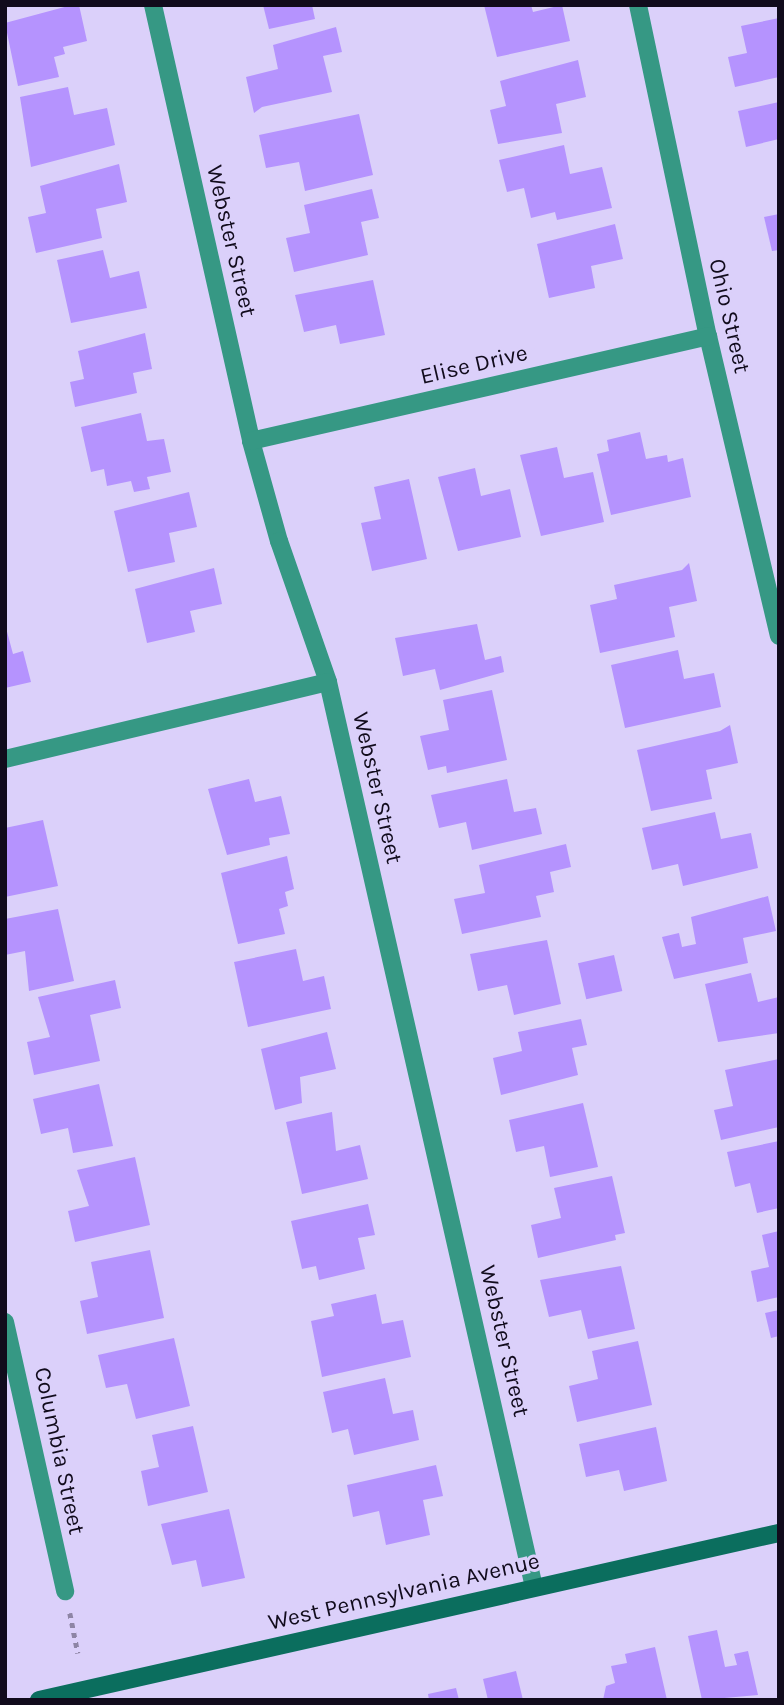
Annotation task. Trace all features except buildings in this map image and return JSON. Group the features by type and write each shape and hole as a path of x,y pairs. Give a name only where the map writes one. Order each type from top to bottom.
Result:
{"street":[{"name":"Webster Street","path":"153,5 251,441 279,541 328,682 534,1587"},
{"name":"Ohio Street","path":"638,5 708,336 773,581 779,636"},
{"name":"Elise Drive","path":"251,441 708,336"},
{"path":"5,759 328,682"},
{"name":"Columbia Street","path":"5,1322 65,1591"},
{"name":"West Pennsylvania Avenue","path":"39,1700 779,1533"}],"path":[{"path":"65,1591 78,1653"}]}
